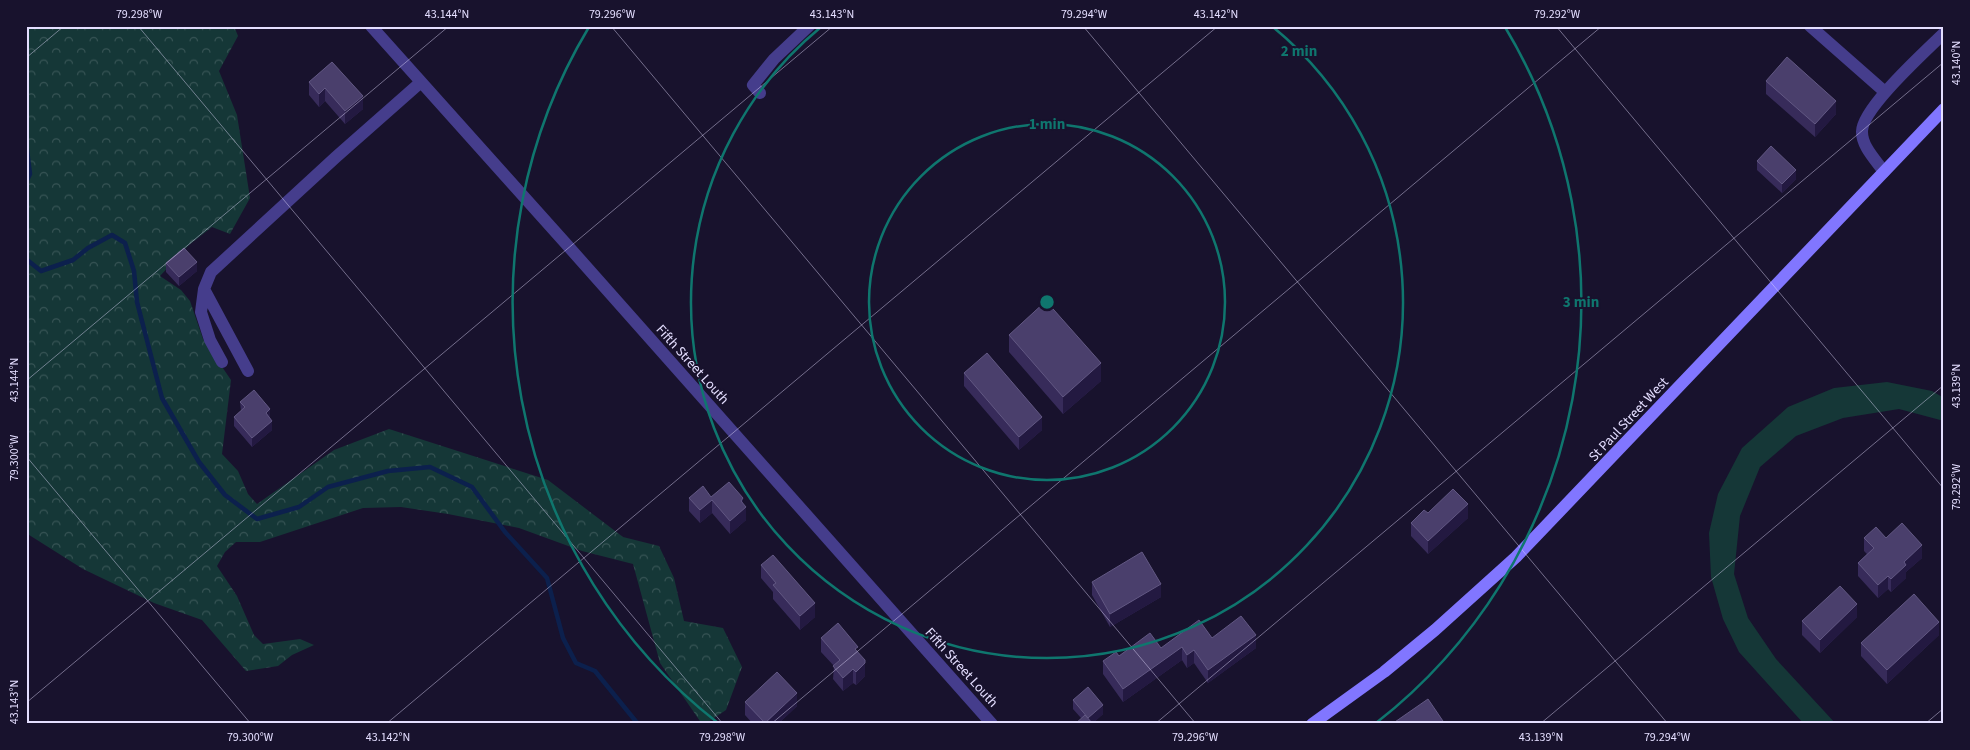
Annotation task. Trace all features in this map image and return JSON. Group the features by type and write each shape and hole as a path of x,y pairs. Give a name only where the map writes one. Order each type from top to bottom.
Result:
{"main road":[{"name":"St Paul Street West","path":"1312,724 1384,672 1435,630 1516,556 1944,109"}],"street":[{"name":"Fifth Street Louth","path":"371,26 992,724"},
{"path":"760,93 754,85 774,60 809,26"},
{"path":"1810,26 1885,92"},
{"path":"1884,172 1864,142 1862,132 1864,120 1885,92 1944,32"},
{"path":"222,362 210,340 200,312 204,289 211,272 421,82"},
{"path":"204,289 248,370"}],"green space":[{"path":"26,26 234,26 238,36 219,71 237,115 250,198 230,234 212,227 189,245 160,276 181,290 190,301 203,339 231,380 222,454 238,471 248,494 257,504 334,450 389,429 548,480 623,537 659,546 674,578 684,621 723,628 742,667 726,710 705,724 702,724 660,663 633,564 582,551 519,528 401,507 363,508 260,542 236,542 225,552 217,566 237,596 254,635 263,644 300,639 314,645 292,655 278,666 246,671 202,620 154,603 83,569 26,533"},
{"path":"1887,382 1932,391 1944,398 1944,421 1899,409 1843,418 1796,436 1760,467 1740,516 1734,574 1748,618 1776,659 1836,724 1804,724 1739,652 1723,619 1711,577 1709,533 1718,494 1742,448 1788,407 1834,388"}],"building":[{"path":"1787,57 1836,101 1815,124 1766,81"},
{"path":"332,62 363,96 345,111 325,88 319,94 309,82"},
{"path":"1771,146 1796,170 1782,184 1757,161"},
{"path":"184,248 197,262 179,277 166,263"},
{"path":"1046,301 1101,363 1063,397 1009,335"},
{"path":"987,353 1042,417 1019,437 964,373"},
{"path":"254,390 270,409 266,413 272,421 252,438 234,417 245,407 240,402"},
{"path":"729,482 743,498 741,501 746,507 730,521 712,500 700,510 689,498 703,486 711,497"},
{"path":"1453,489 1468,504 1428,541 1411,523 1424,510 1428,513"},
{"path":"1902,523 1922,545 1904,562 1906,565 1891,579 1888,576 1878,585 1858,563 1874,548 1864,538 1876,527 1886,538"},
{"path":"1142,552 1161,584 1110,614 1092,582"},
{"path":"773,555 815,603 800,616 773,585 776,583 761,565"},
{"path":"1840,586 1857,604 1820,640 1802,621"},
{"path":"1914,594 1939,622 1887,670 1861,643"},
{"path":"1241,616 1256,635 1208,670 1194,650 1187,655 1182,647 1123,689 1103,661 1116,652 1119,656 1150,633 1161,648 1199,620 1212,638"},
{"path":"838,623 858,647 855,649 865,660 865,663 856,672 853,669 843,678 833,666 840,660 821,638"},
{"path":"777,672 797,693 765,723 745,702"},
{"path":"1088,687 1103,705 1088,718 1073,700"},
{"path":"1428,699 1445,724 1392,724"},
{"path":"1085,715 1093,724 1075,724"}],"waterway":[{"path":"26,142 30,174 26,182"},
{"path":"26,259 41,271 73,260 88,248 112,235 125,243 134,271 137,302 162,398 199,462 225,495 257,519 299,507 328,487 388,471 430,467 472,487 505,532 547,578 563,638 576,663 595,671 638,724"}]}
